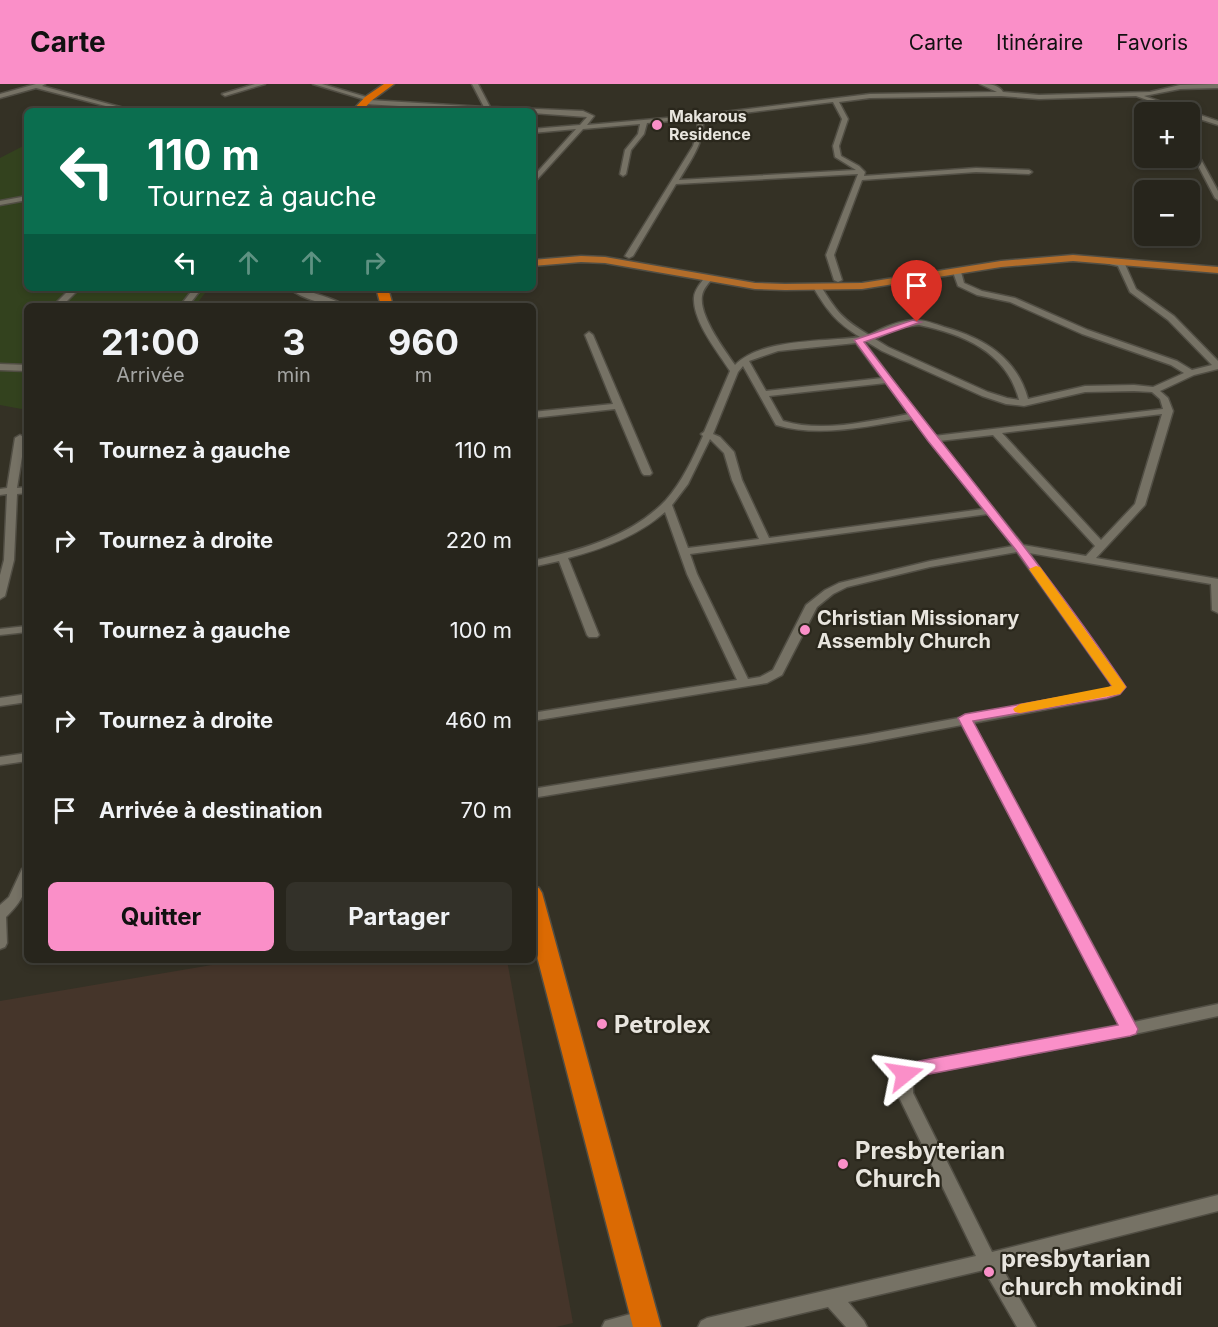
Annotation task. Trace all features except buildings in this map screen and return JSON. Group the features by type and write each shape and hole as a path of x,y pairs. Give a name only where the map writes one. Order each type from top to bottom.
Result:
{"highway":[{"path":"360,108 390,84"},
{"path":"536,909 646,1323"}],"main road":[{"path":"536,257 601,253 771,280 838,280 1012,256 1061,252 1218,263"},
{"path":"536,263 581,259 605,261 755,286 817,287 862,286 1037,260 1073,258 1218,270"}],"street":[{"path":"225,93 262,84"},
{"path":"316,84 366,101 462,108"},
{"path":"475,84 488,108"},
{"path":"983,84 998,89 1001,94"},
{"path":"1155,84 1165,91"},
{"path":"0,96 39,85 121,108"},
{"path":"536,131 700,117 870,96 1001,94 1038,97 1135,94 1190,86 1218,86"},
{"path":"1135,94 1153,102"},
{"path":"836,102 845,119 836,152 838,157 857,167 861,175 830,255 838,280"},
{"path":"536,111 588,114 591,117 536,179"},
{"path":"628,256 696,147 701,130 700,117"},
{"path":"1200,117 1218,123"},
{"path":"623,174 628,150 640,134 644,122"},
{"path":"1200,165 1218,198"},
{"path":"676,182 976,170 1029,172"},
{"path":"0,203 24,199"},
{"path":"863,340 985,394 1006,401 1023,403 1085,389 1110,387 1154,390 1191,374 1218,366 1171,318 1133,290 1121,264 1104,260"},
{"path":"957,272 961,284 980,293 1012,300 1085,332 1174,363 1191,374"},
{"path":"708,279 699,292 698,300 708,329 734,371"},
{"path":"536,793 866,738 965,718 1107,694 1119,687 1020,548 932,439 863,340 829,307 817,287"},
{"path":"60,303 73,291"},
{"path":"186,303 196,291"},
{"path":"297,291 306,297 336,303"},
{"path":"536,563 593,549 653,518 682,485 734,371 744,360 754,355 863,340 881,332 917,322 964,334 991,349 1009,365 1021,389 1023,403"},
{"path":"589,335 647,473"},
{"path":"744,360 778,423 787,427 813,429 916,417"},
{"path":"0,367 24,368"},
{"path":"764,394 889,380"},
{"path":"1088,560 1140,505 1168,411 1164,398 1154,390"},
{"path":"536,415 618,406"},
{"path":"932,439 1168,411"},
{"path":"995,431 1101,546"},
{"path":"706,435 717,440 729,452 737,480 765,541"},
{"path":"0,596 20,438"},
{"path":"0,492 24,490"},
{"path":"667,504 692,574 745,684"},
{"path":"684,552 990,511"},
{"path":"536,716 763,680 778,672 812,605 843,585 930,564 1020,548 1217,582 1218,610"},
{"path":"563,558 593,634"},
{"path":"0,632 24,629"},
{"path":"0,702 24,698"},
{"path":"965,718 1130,1029"},
{"path":"0,761 24,757"},
{"path":"0,914 14,900 24,879"},
{"path":"0,920 0,944"},
{"path":"1027,1327 988,1260 905,1093 905,1074 919,1069 1218,1010"},
{"path":"707,1327 1218,1203"},
{"path":"832,1298 858,1327"},
{"path":"611,1327 646,1323"}],"shaded area":[{"path":"223,963 508,963 573,1323 556,1327 0,1327 0,1001"}],"green space":[{"path":"24,146 24,291 207,291 197,303 24,303 24,409 0,405 0,158"}],"slow traffic":[{"path":"1020,709 1107,694 1119,687 1036,569"}],"place":[{"name":"Makarous Residence","path":"657,125"},
{"name":"Christian Missionary Assembly Church","path":"805,630"},
{"name":"Petrolex","path":"602,1024"},
{"name":"Presbyterian Church","path":"843,1164"},
{"name":"presbytarian church mokindi","path":"989,1272"}],"route":[{"path":"905,1074 919,1069 1130,1029 965,718 1107,694 1119,687 1020,548 932,439 858,340 868,339 881,332 917,322"}]}
